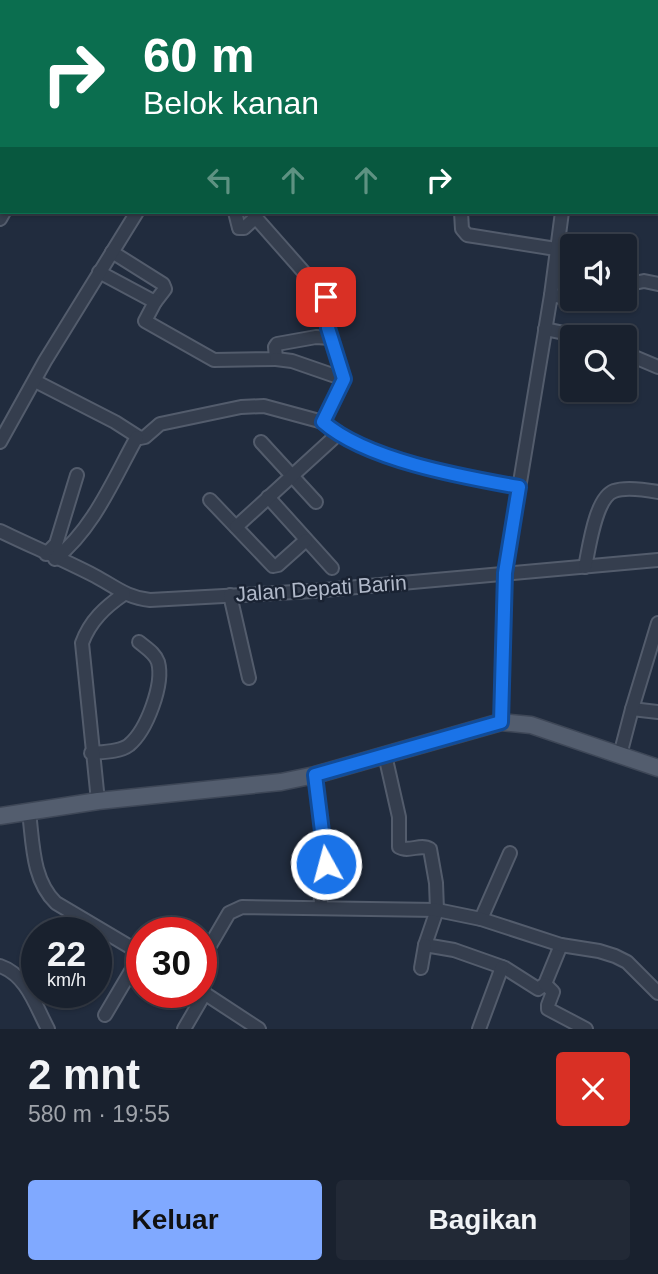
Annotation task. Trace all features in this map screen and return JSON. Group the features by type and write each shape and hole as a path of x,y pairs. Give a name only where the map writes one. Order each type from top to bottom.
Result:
{"main road":[{"path":"0,816 98,801 281,782 315,775 501,722 531,725 658,768"}],"street":[{"path":"0,442 136,214"},
{"path":"236,214 239,228 244,228 253,219 257,219 332,306 328,326 344,379 323,422"},
{"path":"461,214 462,229 467,236 556,249"},
{"path":"501,722 505,573 562,214"},
{"path":"112,252 163,284 165,289 145,321 207,358 230,361 292,361 344,379"},
{"path":"99,272 155,302"},
{"path":"637,282 658,284"},
{"path":"551,295 560,297"},
{"path":"545,329 560,332"},
{"path":"276,359 277,344 316,337 331,338"},
{"path":"637,359 658,367"},
{"path":"35,381 115,422 136,437 145,437 155,426 166,422 241,407 264,406 323,422 366,447 412,463 519,487"},
{"path":"236,527 339,433"},
{"path":"54,553 74,544 103,502 136,437"},
{"path":"261,442 316,502"},
{"path":"54,553 77,475"},
{"path":"585,567 599,509 606,497 617,490 658,491"},
{"path":"268,497 332,568"},
{"path":"210,500 274,566 279,565 306,540"},
{"name":"Jalan Depati Barin","path":"0,531 54,553 124,594 150,600 313,591 658,560"},
{"path":"98,801 82,643 91,624 106,606 124,594"},
{"path":"230,595 249,678"},
{"path":"620,755 658,623"},
{"path":"92,753 120,749 130,744 150,713 158,680 158,661 151,651 139,642"},
{"path":"632,709 658,712"},
{"path":"385,755 398,817 398,845 404,850 422,847 430,849 436,883 437,910 425,945 421,968"},
{"path":"315,775 326,864 320,873 321,908"},
{"path":"29,812 36,865 44,890 72,917"},
{"path":"481,919 510,853"},
{"path":"217,933 233,911 246,907 437,910 481,919 561,945 599,951 627,962 658,993"},
{"path":"425,945 454,950 502,968 538,989 545,984 561,945"},
{"path":"0,967 13,972 20,980 48,1029"},
{"path":"479,1029 502,968"},
{"path":"105,1015 126,979"},
{"path":"545,984 553,992 548,1009 586,1029"},
{"path":"217,1001 258,1029"},
{"path":"184,1029 195,1008"}],"route":[{"path":"326,297 332,306 328,328 344,379 323,422 332,430 366,447 412,463 519,487 505,573 501,722 315,775 326,864"}]}
